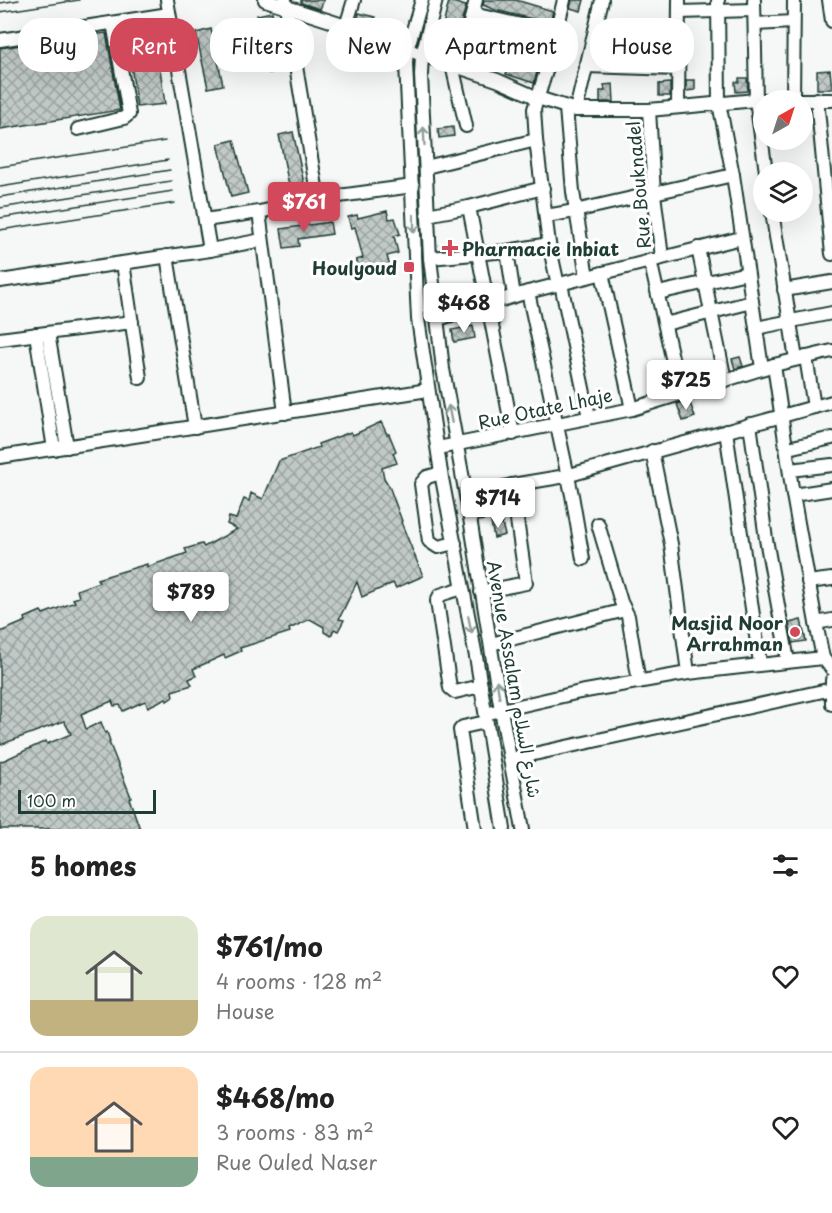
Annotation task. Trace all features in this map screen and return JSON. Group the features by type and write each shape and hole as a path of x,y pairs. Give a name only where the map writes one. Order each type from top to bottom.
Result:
{"street":[{"path":"167,0 210,250"},
{"path":"265,0 286,3 326,18"},
{"path":"348,18 354,0"},
{"name":"Avenue Assalam شارع السلام","path":"412,33 422,0"},
{"name":"Avenue Assalam شارع السلام","path":"436,0 422,55 421,75 430,258 447,399 467,496 481,592 523,829"},
{"path":"472,18 476,0"},
{"path":"560,18 564,0"},
{"path":"598,18 602,0"},
{"path":"793,90 794,0"},
{"path":"829,0 832,21"},
{"path":"286,3 317,193 324,198 413,186"},
{"path":"718,5 719,103 733,175 756,327 782,417 793,495 823,658 832,669"},
{"path":"679,6 754,5 756,90"},
{"path":"144,18 169,14"},
{"path":"473,14 490,18"},
{"path":"755,24 793,22"},
{"path":"0,40 110,23"},
{"path":"587,277 575,211 571,109 590,50"},
{"path":"412,52 422,55"},
{"path":"586,66 590,66"},
{"path":"78,129 124,118 129,114 122,72"},
{"name":"Avenue Assalam شارع السلام","path":"406,72 418,320 441,473 481,686 504,829"},
{"path":"456,72 466,126"},
{"path":"473,72 571,109 649,110 753,100"},
{"path":"545,72 534,109 549,244 589,417"},
{"path":"677,72 678,106"},
{"path":"832,100 816,99 832,254"},
{"name":"Rue Bouknadel","path":"649,110 658,293 680,393"},
{"path":"426,167 536,140"},
{"path":"546,216 733,175"},
{"path":"427,215 543,188"},
{"path":"205,215 259,212 312,201 320,196"},
{"path":"469,207 513,434"},
{"path":"259,212 285,413"},
{"path":"774,222 789,320 814,407"},
{"path":"438,319 528,292 741,238"},
{"path":"0,281 210,250 262,240"},
{"path":"430,258 507,251 549,244"},
{"path":"698,248 725,380"},
{"path":"507,251 514,296"},
{"path":"167,256 195,427"},
{"path":"123,262 140,378"},
{"path":"602,273 632,409"},
{"path":"658,293 747,273"},
{"path":"784,290 832,282"},
{"path":"528,292 583,559"},
{"path":"665,324 752,302"},
{"path":"756,327 832,313"},
{"path":"0,339 132,322"},
{"path":"42,334 67,447"},
{"path":"42,334 54,449"},
{"name":"Rue Otate Lhaje","path":"438,448 632,409 768,367 832,351"},
{"path":"0,457 428,390"},
{"path":"467,496 512,485 566,476 652,450 832,402"},
{"path":"750,424 768,549 788,661"},
{"path":"726,430 760,663"},
{"path":"788,448 832,438"},
{"path":"652,450 671,544 688,673"},
{"path":"790,470 832,465"},
{"path":"441,473 427,477 421,484 429,541 438,547 455,543"},
{"path":"481,592 526,583 512,485"},
{"path":"793,495 832,489"},
{"path":"450,516 515,507"},
{"path":"598,524 625,610 639,682"},
{"path":"808,582 832,579"},
{"path":"462,588 440,595 437,601 450,688 455,692 481,686"},
{"path":"490,644 625,610"},
{"path":"816,623 832,620"},
{"path":"475,829 460,735 463,727 501,710 580,692 688,673 760,663 823,658"},
{"path":"832,680 832,704"},
{"path":"511,759 832,689"}],"building":[{"path":"301,0 324,0 320,9 301,3"},
{"path":"484,0 516,0 553,11 551,18 529,18 483,5"},
{"path":"572,0 584,0 581,11 570,8"},
{"path":"449,1 466,6 463,18 445,18"},
{"path":"272,12 273,18 258,18 257,15"},
{"path":"359,13 375,17 375,18 358,18"},
{"path":"210,29 210,72 220,72 223,85 208,88 198,32"},
{"path":"106,33 110,72 113,72 120,110 0,129 0,48 18,45 18,72 98,72 98,34"},
{"path":"830,70 832,89 817,89 817,71"},
{"path":"132,72 160,72 165,104 137,107"},
{"path":"507,72 537,72 534,83 506,74"},
{"path":"739,78 747,78 748,91 736,92 735,82 739,82"},
{"path":"686,80 695,80 695,90 686,91"},
{"path":"670,83 670,96 659,96 659,84"},
{"path":"613,84 614,102 600,102 600,91 605,91 604,85"},
{"path":"453,127 454,136 439,138 438,129"},
{"path":"293,132 305,188 290,191 279,135"},
{"path":"234,140 248,193 231,197 218,144"},
{"path":"387,211 389,219 395,218 400,234 394,236 398,253 387,256 390,267 360,275 356,260 363,258 355,227 351,228 348,217 357,215 358,218"},
{"path":"330,222 332,234 298,239 299,246 284,248 281,229"},
{"path":"473,326 475,338 454,342 452,330"},
{"path":"740,357 743,366 735,369 732,359"},
{"path":"689,400 695,417 683,421 677,404"},
{"path":"381,422 396,451 393,453 397,463 382,468 384,478 423,576 396,588 393,583 362,597 357,582 339,619 344,620 338,631 334,629 331,636 324,632 324,627 310,619 289,629 290,632 240,648 241,651 225,658 224,655 193,669 196,676 189,679 192,685 172,691 173,697 167,701 166,698 148,707 145,701 123,711 120,705 114,706 112,701 81,714 86,729 101,722 105,733 107,732 140,829 0,829 0,762 46,741 47,744 71,734 64,721 0,745 0,632 26,621 25,618 41,611 43,614 75,602 73,599 79,597 77,590 99,582 97,579 147,564 147,567 187,553 185,549 202,544 204,547 237,529 227,524 229,517 236,519 244,499 249,501 251,493 263,499 279,461 319,447 318,444 351,432 353,435"},
{"path":"501,520 505,535 494,538 491,522"},
{"name":"Masjid Noor Arrahman","path":"801,620 806,641 793,643 789,623"}],"tram line":[{"path":"0,3 19,0"},
{"path":"0,12 79,0"},
{"path":"0,167 165,141"},
{"path":"0,187 168,160"},
{"path":"0,197 170,170"},
{"path":"0,208 171,181"},
{"path":"0,218 173,191"},
{"path":"0,230 175,203"}],"place":[{"name":"Pharmacie Inbiat","path":"450,248"},
{"name":"Houlyoud","path":"409,267"},
{"name":"Masjid Noor Arrahman","path":"795,632"}]}
